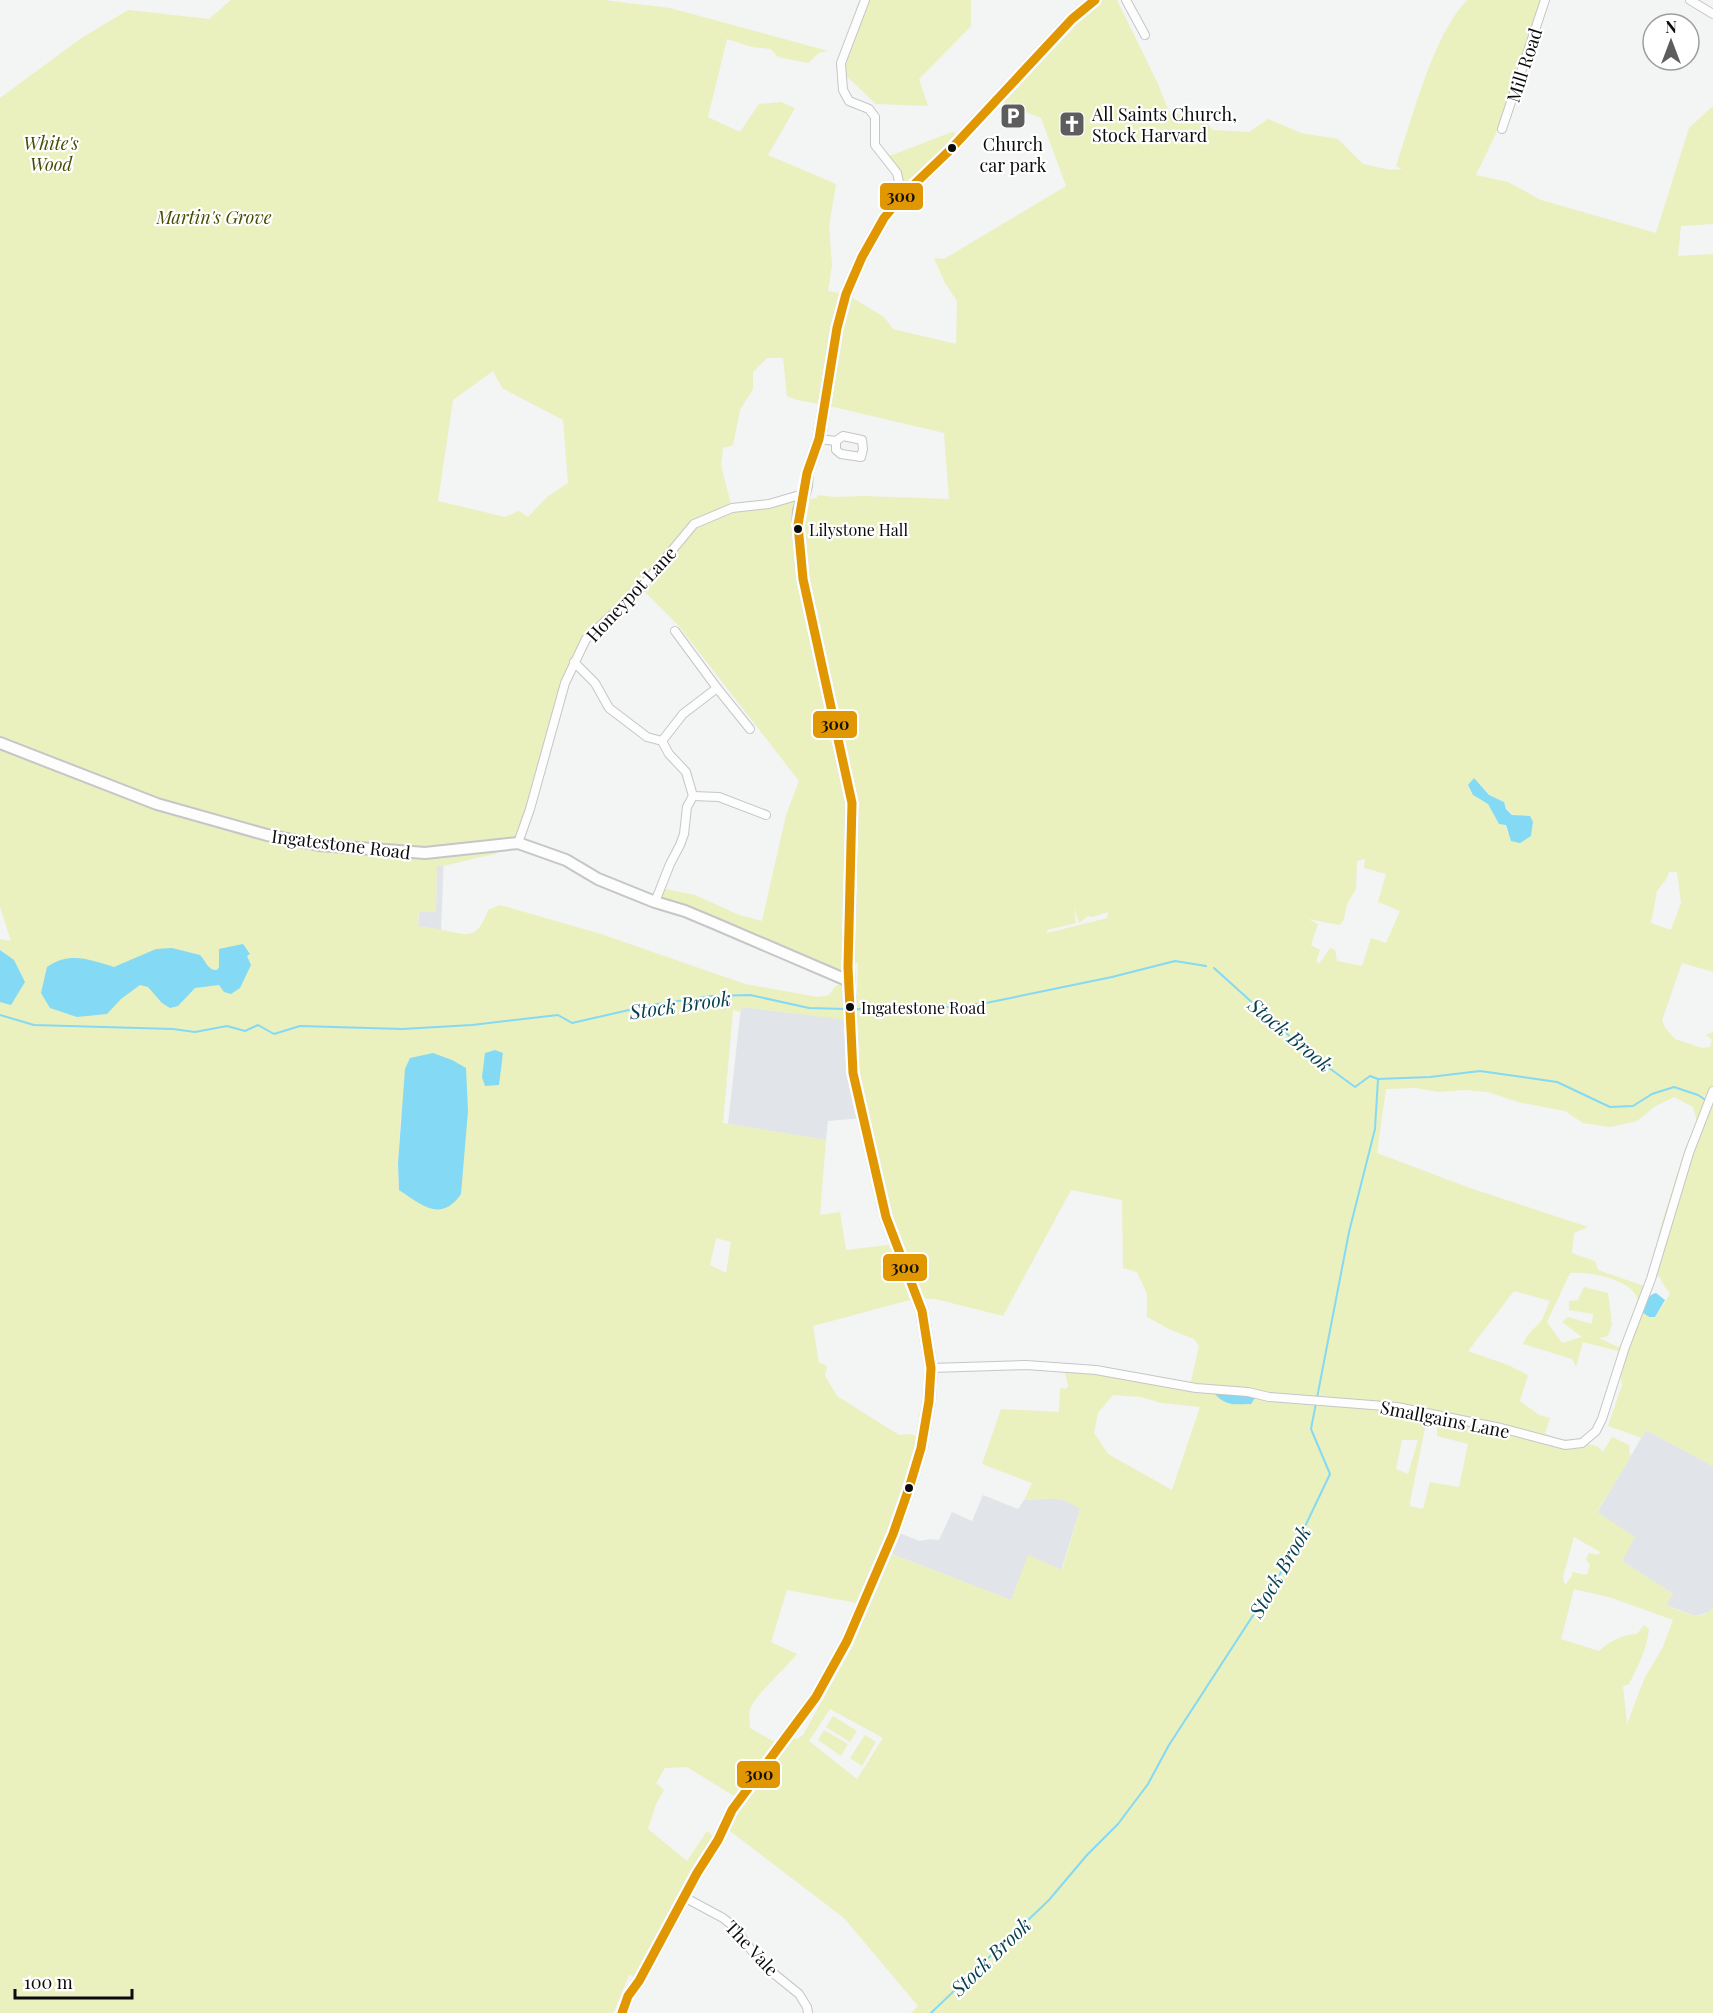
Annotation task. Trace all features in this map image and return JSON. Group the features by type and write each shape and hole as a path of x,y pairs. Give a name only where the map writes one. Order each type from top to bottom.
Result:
{"main road":[{"path":"622,2013 628,1996 639,1981 732,1810 816,1697 847,1641 893,1534 921,1448 928,1401 931,1368 922,1311 886,1217 853,1073 849,981 852,803 803,579 798,525 807,473 819,439 837,328 846,294 862,257 884,218 902,196 950,150 1072,19 1095,0"},
{"name":"Ingatestone Road","path":"0,743 157,804 267,835 319,845 425,853 518,843 566,860 598,879 655,902 685,911 849,981"}],"street":[{"path":"866,0 841,63 843,90 849,101 869,109 875,117 875,146 894,168 902,196"},
{"path":"1126,0 1139,28 1145,35"},
{"name":"Mill Road","path":"1502,129 1545,0"},
{"path":"1690,0 1713,14"},
{"path":"819,439 836,441"},
{"name":"Honeypot Lane","path":"518,843 530,809 565,683 586,639 639,590 694,524 732,508 769,504 803,494"},
{"path":"675,631 750,729"},
{"path":"574,662 595,683 609,708 646,737 662,741 669,754 686,772 693,796 687,807 682,839 655,902"},
{"path":"662,741 683,714 717,688"},
{"path":"693,796 719,797 766,815"},
{"name":"Smallgains Lane","path":"931,1368 1026,1365 1096,1370 1196,1388 1248,1392 1269,1397 1397,1407 1501,1428 1565,1445 1582,1443 1596,1431 1602,1419 1625,1347 1651,1279 1689,1153 1713,1091"},
{"name":"The Vale","path":"684,1897 723,1917 733,1926 762,1964 799,1994 808,2013"}],"shaded area":[{"path":"437,855 444,855 441,930 418,926 419,912 436,912"},
{"path":"741,1007 847,1019 863,1118 828,1121 826,1140 728,1124"},
{"path":"1646,1430 1713,1466 1713,1608 1710,1612 1695,1616 1666,1605 1673,1594 1622,1561 1597,1513"},
{"path":"983,1495 1018,1509 1024,1500 1058,1498 1068,1500 1080,1509 1061,1571 1011,1600 889,1553 899,1533 920,1541 939,1540 952,1512 972,1521"}],"green space":[{"path":"231,0 603,0 670,8 828,51 819,53 808,63 778,57 771,49 752,47 727,39 708,117 740,132 759,104 781,102 795,108 768,155 836,184 829,226 832,265 828,291 846,294 884,317 893,329 956,344 957,301 945,283 934,258 944,259 1066,186 1041,118 1020,110 1016,111 1002,100 1095,0 1117,0 1170,114 1201,115 1212,130 1249,132 1268,119 1301,133 1338,139 1363,164 1390,170 1402,169 1396,166 1425,78 1444,34 1467,0 1542,0 1498,129 1476,175 1508,182 1541,200 1656,233 1689,128 1713,106 1713,224 1681,226 1678,256 1713,254 1713,972 1682,963 1662,1020 1675,1039 1702,1048 1710,1047 1712,1040 1706,1035 1713,1032 1713,1466 1646,1430 1642,1438 1608,1426 1622,1385 1620,1375 1640,1313 1655,1317 1670,1294 1661,1278 1653,1274 1661,1247 1657,1242 1660,1229 1685,1149 1697,1121 1693,1107 1674,1097 1654,1107 1637,1121 1610,1127 1583,1123 1565,1111 1518,1102 1488,1092 1465,1090 1439,1092 1416,1088 1386,1089 1377,1153 1467,1187 1588,1227 1574,1233 1572,1253 1595,1261 1598,1270 1647,1287 1638,1303 1636,1295 1621,1283 1600,1276 1570,1273 1547,1322 1562,1343 1582,1337 1562,1322 1568,1317 1592,1324 1593,1314 1569,1310 1569,1301 1578,1300 1584,1287 1608,1293 1612,1324 1608,1336 1599,1338 1620,1348 1618,1351 1583,1342 1576,1367 1572,1359 1523,1344 1527,1336 1542,1320 1550,1301 1514,1291 1468,1351 1508,1365 1528,1375 1520,1401 1539,1415 1550,1418 1545,1433 1560,1439 1577,1439 1588,1434 1599,1419 1602,1419 1583,1443 1596,1446 1601,1449 1602,1453 1612,1437 1629,1445 1630,1458 1597,1512 1635,1537 1622,1561 1673,1594 1666,1605 1684,1613 1696,1615 1702,1615 1713,1608 1713,2013 911,2013 918,2006 844,1918 730,1831 732,1810 739,1799 687,1767 665,1768 656,1783 664,1790 656,1804 648,1829 687,1861 707,1831 718,1840 640,1977 629,1975 613,2013 0,2013 0,1002 11,1004 3,951 0,950 0,939 11,941 0,907 0,98 80,39 128,10 209,19","holes":["767,358 783,358 787,396 944,433 949,499 817,495 817,498 732,508 721,466 723,448 733,445 740,410 753,389 753,372","493,371 502,388 563,420 568,483 547,497 528,517 519,511 505,517 438,501 453,400","641,588 678,625 799,781 786,815 762,921 739,915 695,895 660,888 655,902 849,981 849,962 858,963 857,995 849,996 849,989 839,984 829,995 818,997 745,984 601,934 500,905 488,910 480,926 472,933 418,926 419,912 436,912 437,866 495,854 518,843 574,662 586,639","1474,779 1489,795 1504,802 1512,814 1533,822 1531,836 1507,833 1506,825 1495,817 1488,804 1473,795 1468,786","1365,859 1364,868 1386,874 1378,902 1400,911 1386,943 1371,938 1362,966 1337,961 1335,950 1330,948 1319,964 1316,961 1320,950 1311,945 1318,924 1308,919 1340,925 1344,919 1347,904 1356,889 1357,861","1669,872 1677,872 1681,903 1671,930 1651,923 1657,891","1074,907 1079,923 1088,916 1093,917 1108,912 1107,918 1047,933 1047,930 1076,923","741,1007 847,1020 886,1217 896,1244 846,1250 840,1212 820,1215 826,1140 723,1123 733,1010 740,1012","468,1111 399,1190 401,1114","1071,1190 1122,1200 1123,1268 1137,1272 1147,1294 1147,1317 1194,1339 1199,1346 1190,1386 1064,1368 1068,1386 1066,1389 1060,1388 1059,1412 1001,1409 982,1464 1032,1483 1024,1500 1059,1499 1080,1509 1062,1570 1028,1555 1011,1600 889,1553 918,1437 911,1434 899,1435 837,1396 825,1376 827,1367 819,1363 813,1326 917,1298 935,1299 1003,1316","716,1238 731,1242 726,1273 710,1265","1113,1395 1141,1397 1161,1403 1200,1407 1172,1490 1108,1454 1094,1433 1098,1413","1426,1423 1437,1427 1437,1436 1468,1444 1459,1487 1430,1482 1423,1509 1410,1506 1410,1502","1402,1440 1418,1440 1408,1474 1396,1469","1574,1537 1600,1552 1598,1555 1589,1553 1586,1559 1590,1565 1587,1575 1572,1572 1566,1584 1564,1583 1563,1577","1574,1589 1612,1598 1673,1620 1662,1649 1645,1677 1627,1724 1623,1686 1629,1684 1639,1664 1649,1629 1644,1625 1637,1634 1621,1637 1599,1651 1561,1639","787,1590 862,1604 864,1602 854,1644 803,1735 796,1740 790,1732 780,1745 750,1728 749,1713 758,1696 797,1654 771,1642","830,1709 883,1738 857,1779 809,1741"]},
{"path":"860,0 971,0 971,26 919,79 928,106 876,104 836,66"},
{"path":"952,132 964,136 902,196 899,179 884,158"},
{"path":"833,1716 857,1731 850,1742 826,1727"},
{"path":"824,1730 848,1744 841,1756 818,1740"},
{"path":"865,1735 876,1742 862,1766 850,1758"}],"water":[{"path":"1474,778 1489,795 1504,802 1506,809 1512,815 1530,816 1533,822 1531,836 1520,843 1511,841 1506,825 1499,824 1488,804 1473,795 1468,785"},
{"path":"243,944 250,954 247,956 251,965 240,988 231,994 224,992 219,985 195,988 178,1006 170,1008 162,1003 148,987 140,985 121,999 107,1014 77,1017 50,1008 41,993 47,967 64,959 80,958 114,967 156,949 172,948 200,955 209,967 217,970 219,949"},
{"path":"0,950 14,960 25,982 11,1005 0,1002"},
{"path":"495,1050 503,1053 499,1085 485,1086 482,1077 485,1053"},
{"path":"433,1053 466,1068 468,1111 461,1194 454,1203 439,1209 423,1206 399,1190 398,1163 405,1069 410,1058"},
{"path":"1656,1293 1665,1300 1655,1317 1649,1317 1642,1312 1648,1298"},
{"path":"1214,1393 1237,1393 1255,1398 1251,1404 1231,1404 1223,1401"}],"waterway":[{"name":"Stock Brook","path":"855,1009 911,1011 986,1003 1112,977 1175,961 1206,966"},
{"path":"1214,968 1306,1051 1355,1087 1370,1076 1378,1079 1430,1077 1480,1071 1557,1082 1610,1107 1633,1106 1652,1094 1674,1087 1698,1095 1707,1101 1713,1101"},
{"name":"Stock Brook","path":"0,1015 34,1025 173,1029 195,1032 227,1026 245,1031 258,1025 274,1034 300,1026 402,1029 472,1025 558,1015 572,1023 651,1005 712,996 750,995 809,1008 846,1009"},
{"name":"Stock Brook","path":"931,2013 1049,1900 1087,1855 1118,1824 1148,1784 1169,1745 1289,1560 1330,1474 1311,1429 1349,1232 1375,1129 1378,1079"}],"transit line":[{"name":"300","path":"622,2013 628,1996 639,1981 697,1873 718,1840 732,1810 816,1697 847,1641 893,1534 909,1488 921,1448 929,1401 931,1368 922,1311 886,1217 853,1073 848,967 852,803 803,579 798,525 807,473 819,439 837,328 846,294 862,257 884,218 902,196 950,150 1072,19 1095,0"}],"place":[{"name":"Church car park","path":"1013,116"},
{"name":"All Saints Church, Stock Harvard","path":"1072,124"},
{"name":"Lilystone Hall","path":"798,529"},
{"name":"Ingatestone Road","path":"850,1007"}],"park label":[{"name":"White's Wood","path":"51,153"},
{"name":"Martin's Grove","path":"214,217"}]}
